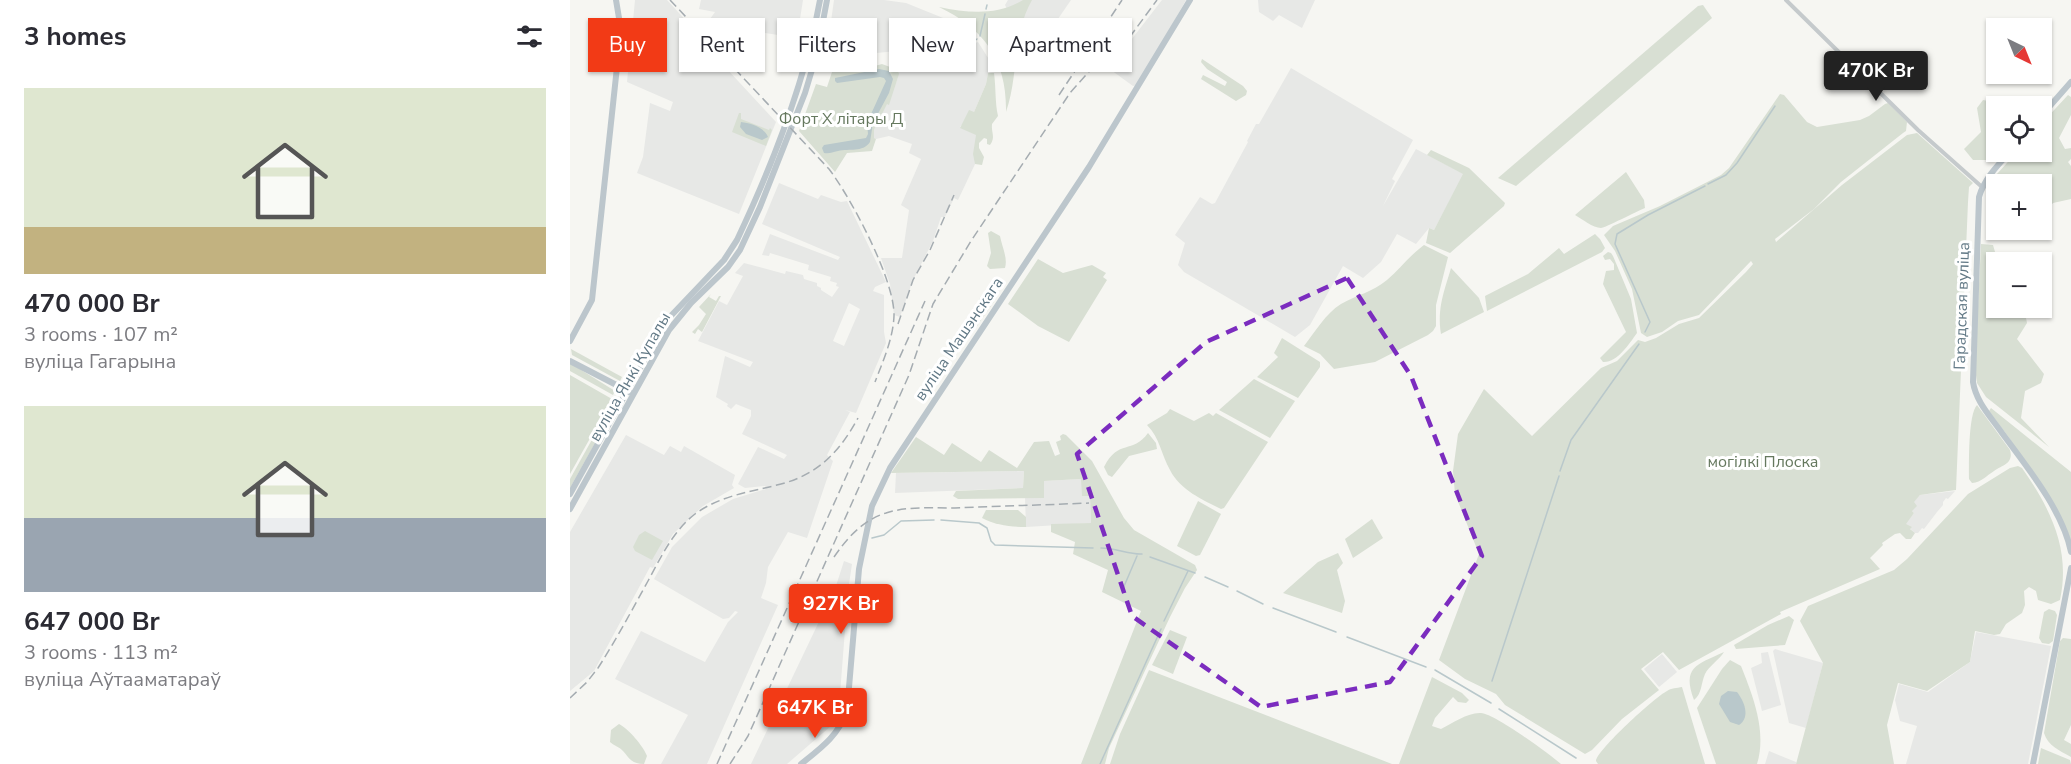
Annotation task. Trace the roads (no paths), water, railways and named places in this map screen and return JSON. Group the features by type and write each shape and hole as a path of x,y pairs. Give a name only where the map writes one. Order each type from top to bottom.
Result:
{"main road":[{"path":"570,341 589,306 593,291 620,39 616,0"},
{"name":"вуліца Янкі Купалы","path":"818,18 820,0"},
{"name":"вуліца Янкі Купалы","path":"822,18 827,0"},
{"name":"вуліца Машэнскага","path":"801,764 826,745 842,725 849,702 859,569 872,506 883,481 897,455 1099,152 1190,0"},
{"name":"вуліца Янкі Купалы","path":"570,494 677,318 728,267 756,215 801,105 809,72"},
{"path":"2052,104 2071,82"},
{"path":"1982,187 2002,162"},
{"name":"Гарадская вуліца","path":"1982,187 1979,197 1972,372 1975,391 1985,410 2056,512 2065,530 2071,552"},
{"path":"570,361 630,392"},
{"name":"вуліца Янкі Купалы","path":"570,509 630,392"},
{"path":"2033,764 2071,568"}],"street":[{"path":"1786,0 1918,130 1982,187"}],"waterway":[{"path":"986,9 987,5"},
{"path":"980,36 985,14"},
{"path":"1708,184 1726,175 1737,163 1775,106"},
{"path":"1645,332 1650,322 1615,244 1617,234 1648,215 1705,186"},
{"path":"1560,471 1571,440 1639,344"},
{"path":"1492,681 1559,476"},
{"path":"872,538 884,535 901,521 934,520"},
{"path":"941,520 979,523 987,528 991,541 995,545 1093,548"},
{"path":"1101,548 1142,554"},
{"path":"1122,591 1137,556"},
{"path":"1150,557 1195,573"},
{"path":"1164,621 1188,571"},
{"path":"1205,577 1228,587"},
{"path":"1237,591 1263,604"},
{"path":"1273,608 1336,632"},
{"path":"1100,764 1161,629"},
{"path":"1347,637 1426,667"},
{"path":"1435,670 1491,703"},
{"path":"1499,709 1576,758"}],"railway":[{"path":"670,0 829,169 849,199 880,261 892,301 894,316 890,341 875,382"},
{"path":"1059,95 1122,0"},
{"path":"730,764 748,736 909,375 933,304 971,241 1070,93 1093,67 1129,38 1157,0"},
{"path":"898,324 913,280 930,250 954,195"},
{"path":"717,764 925,301"},
{"path":"570,698 598,668 668,545 687,521 715,502 781,484 807,474 836,451 858,418"},
{"path":"834,557 844,543 870,520 903,509 1089,503"}],"park label":[{"name":"Форт X літары Д","path":"841,119"},
{"name":"могілкі Плоска","path":"1763,462"}]}
